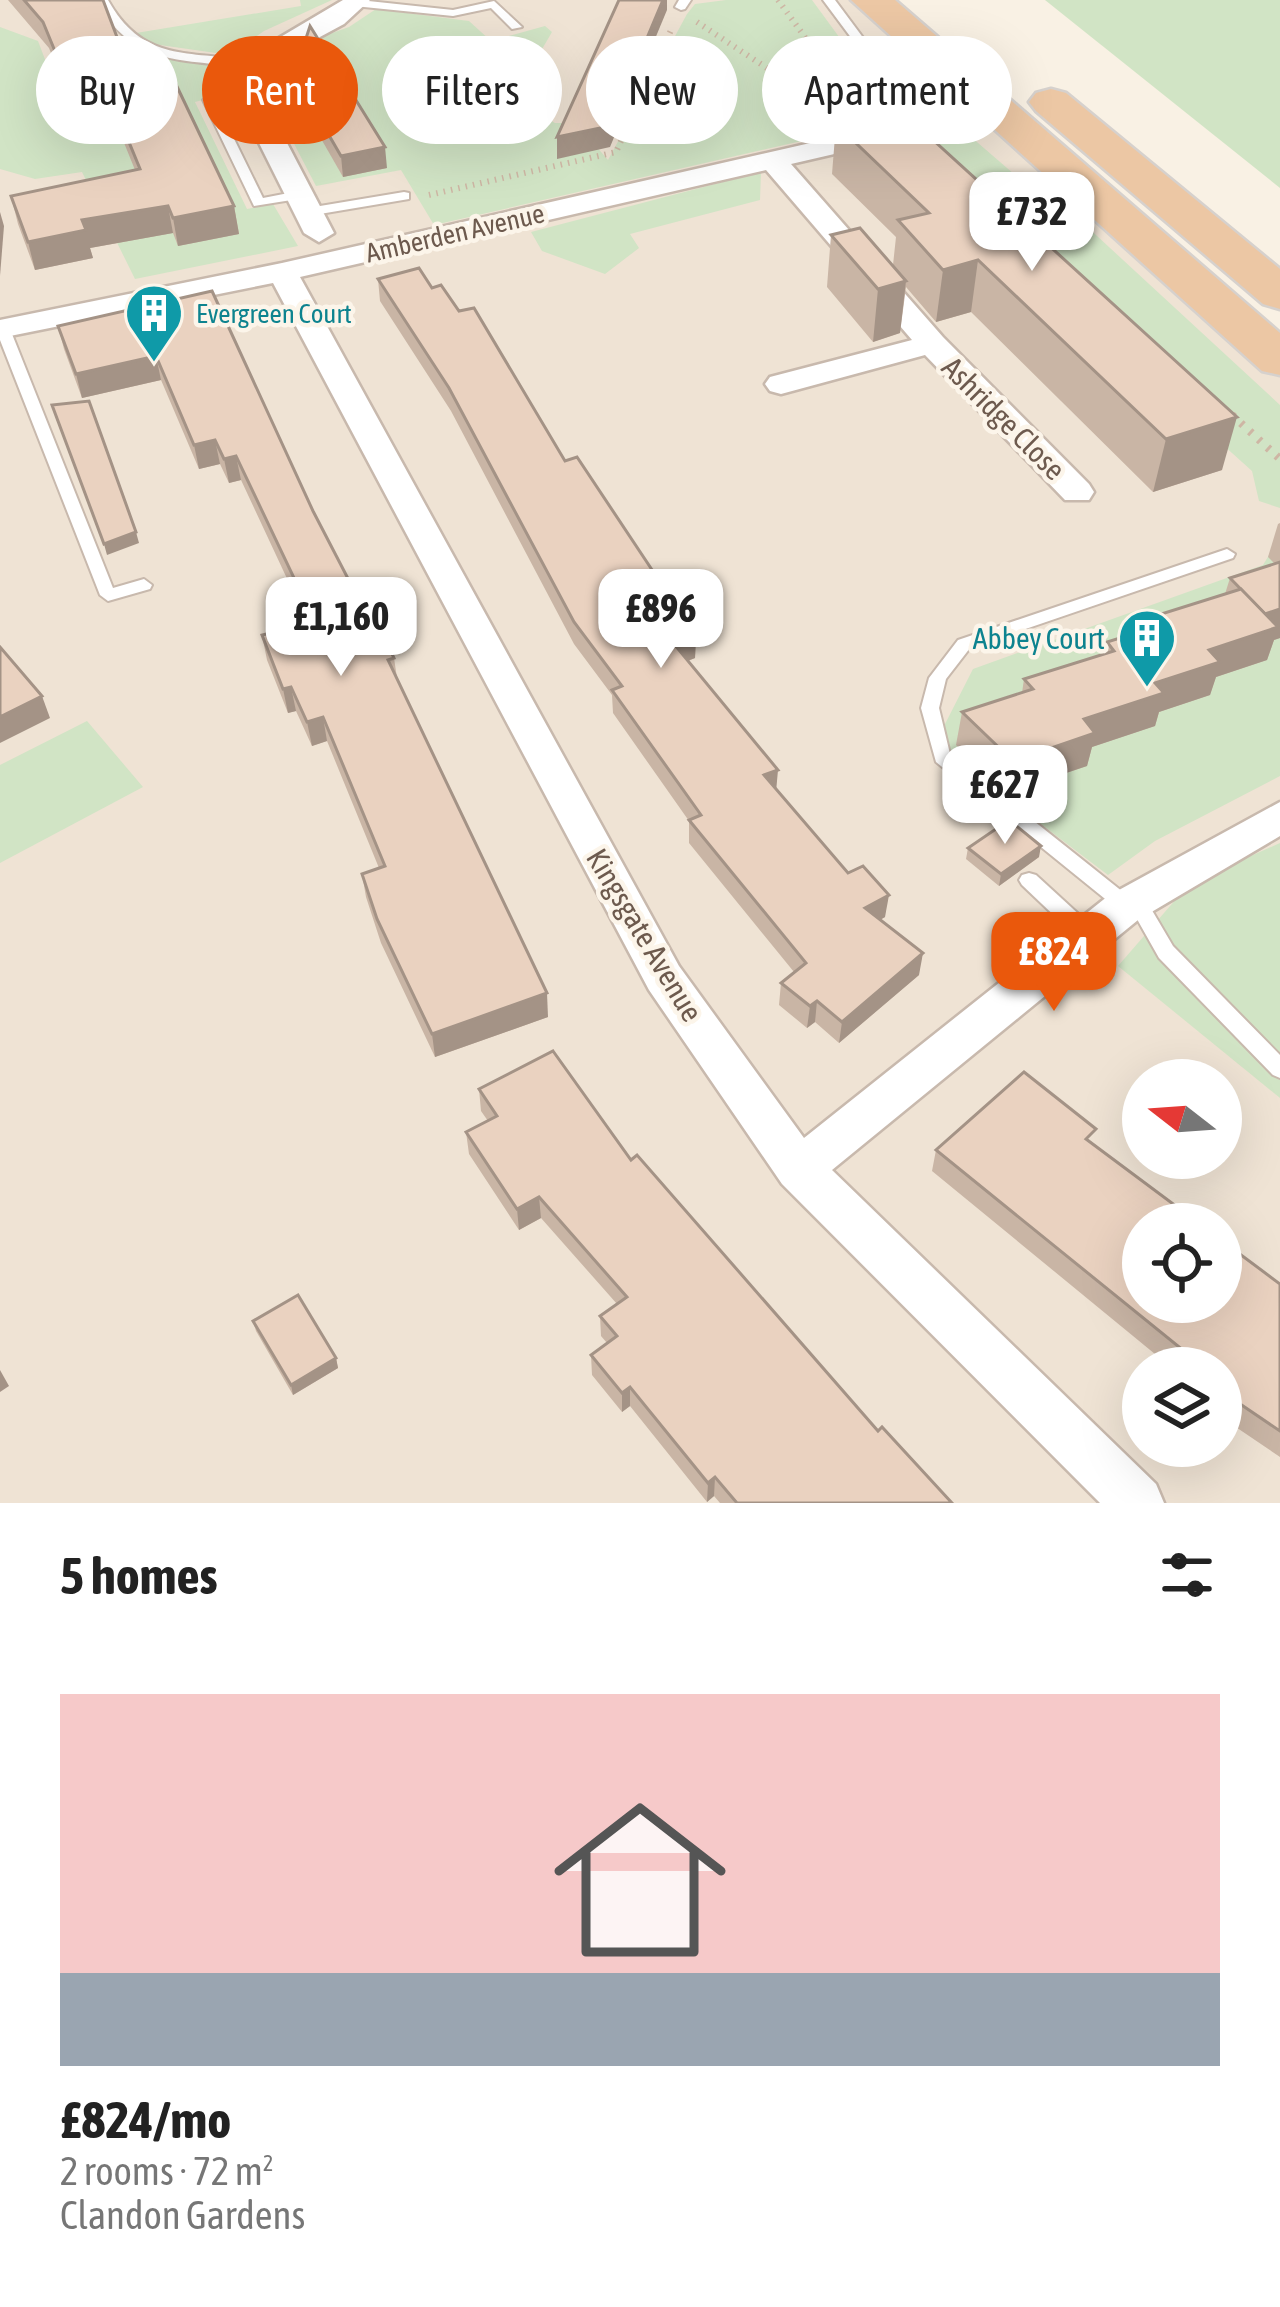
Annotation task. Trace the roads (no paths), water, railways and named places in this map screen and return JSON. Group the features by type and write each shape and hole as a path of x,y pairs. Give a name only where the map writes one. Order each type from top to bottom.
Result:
{"highway":[{"path":"871,0 1280,360"},
{"path":"931,0 1280,294"}],"street":[{"path":"299,36 335,19 356,2"},
{"path":"273,144 308,213"},
{"name":"Amberden Avenue","path":"2,329 282,272 832,144"},
{"name":"Ashridge Close","path":"773,160 932,344 1077,491"},
{"name":"Kingsgate Avenue","path":"282,272 664,978 799,1169 1137,1503"},
{"name":"Ashridge Close","path":"782,384 932,344"},
{"path":"799,1169 1132,903 1280,817"}],"lane":[{"path":"102,0 113,27 129,43 202,56"},
{"path":"829,0 856,36"},
{"path":"356,2 453,13 494,4 516,27"},
{"path":"230,144 259,203 308,213 404,196"},
{"path":"2,329 108,595 144,585"},
{"path":"1227,554 964,644 938,679 930,708 942,757 1132,903 1166,952 1280,1069"},
{"path":"1029,880 1088,936"}],"place":[{"name":"Evergreen Court","path":"154,364"},
{"name":"Abbey Court","path":"1147,689"}]}
